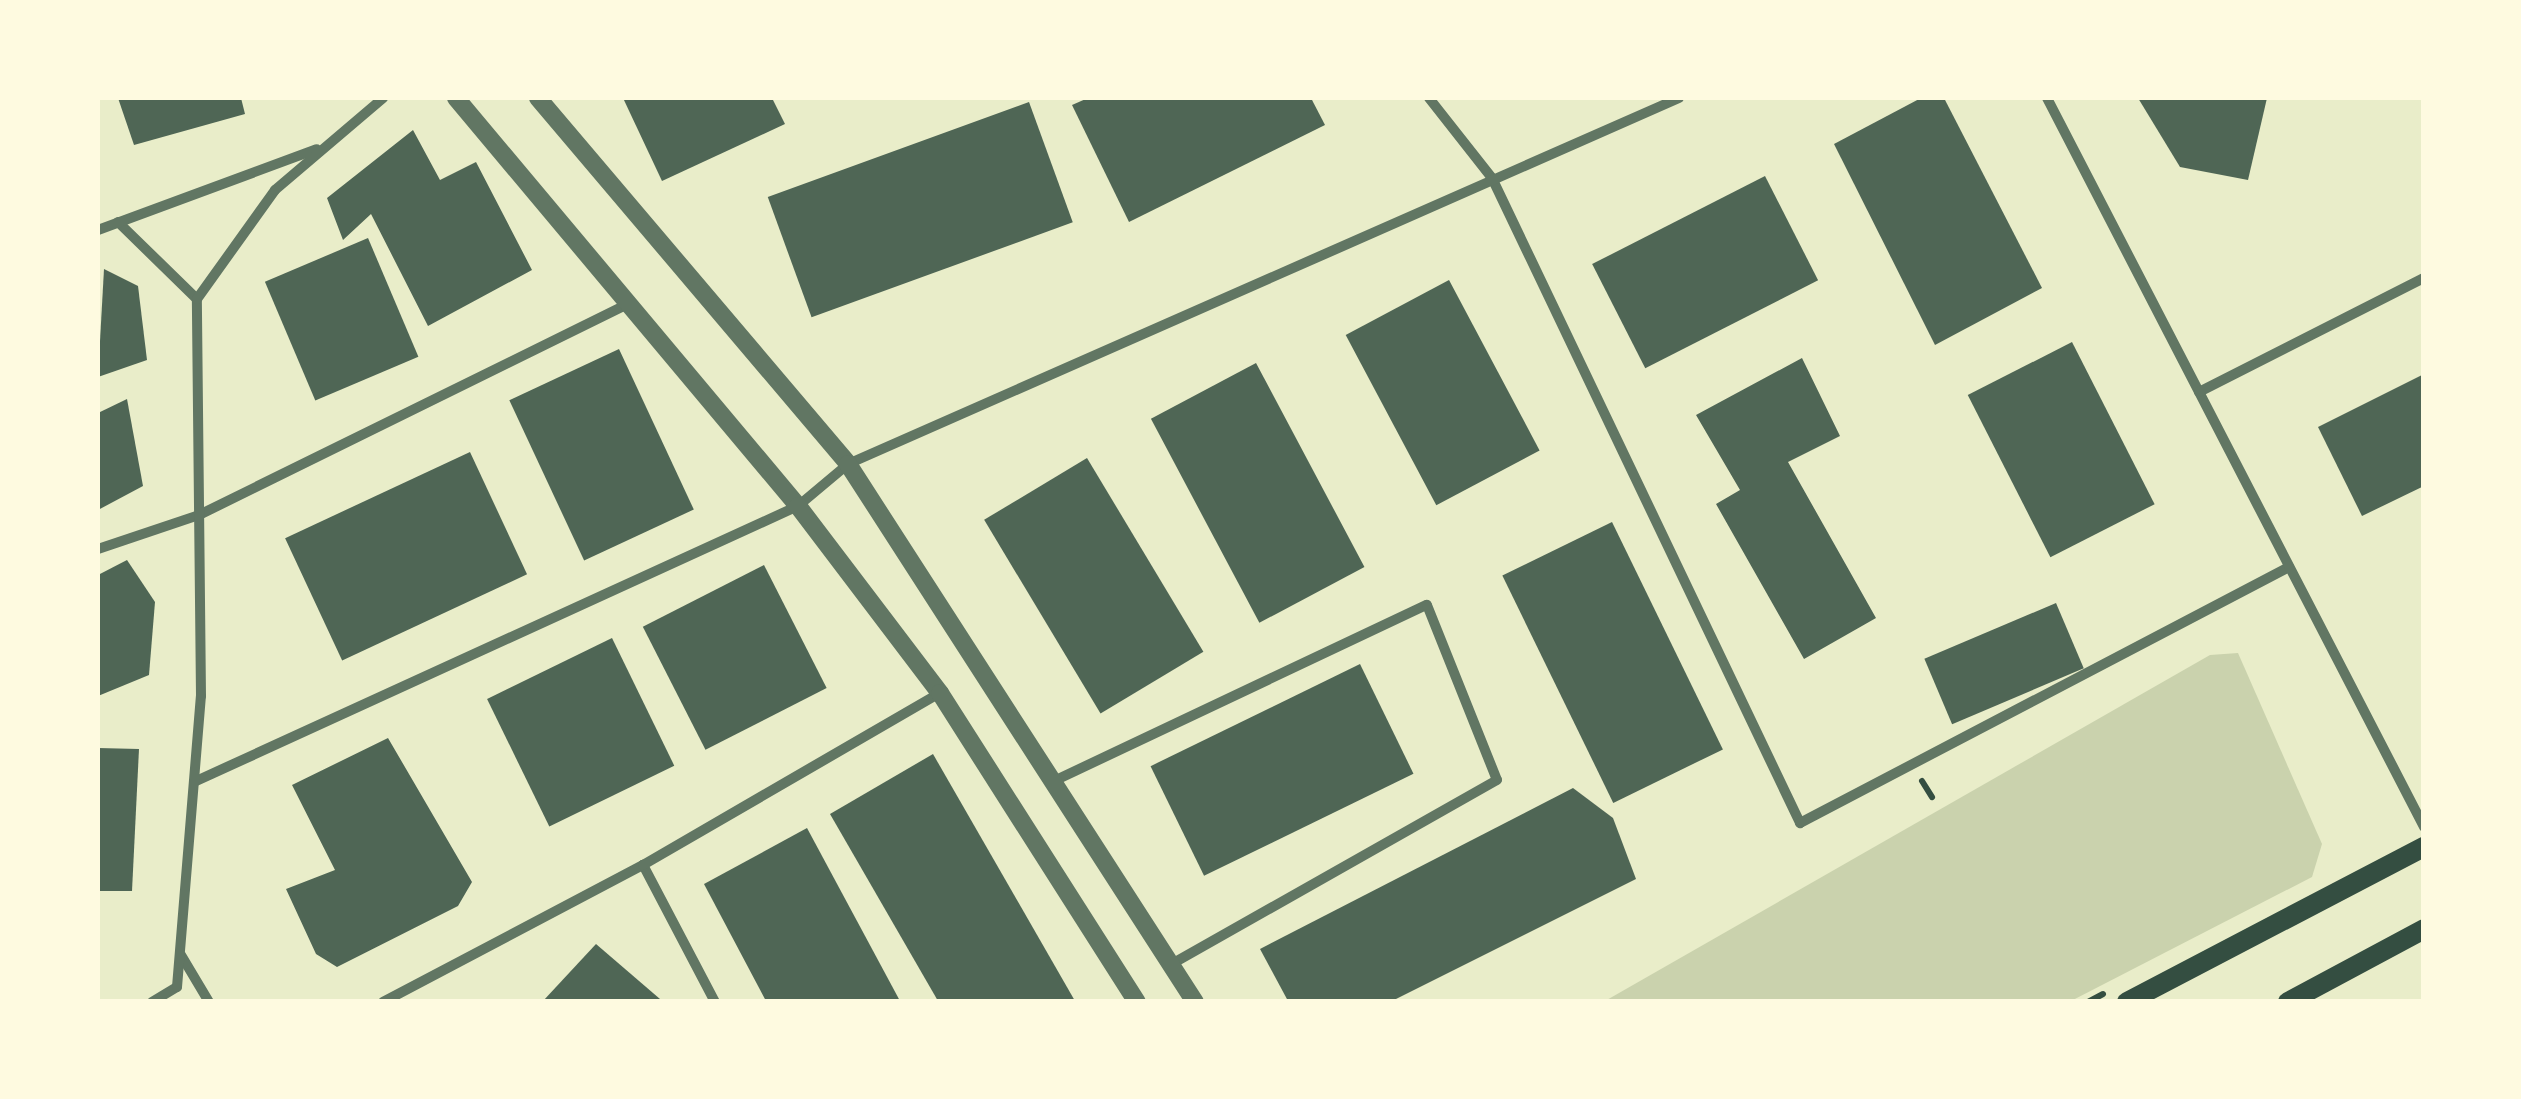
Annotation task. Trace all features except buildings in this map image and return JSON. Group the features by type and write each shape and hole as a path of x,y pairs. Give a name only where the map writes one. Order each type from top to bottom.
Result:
{"main road":[{"path":"2128,1002 2424,847"},
{"path":"2288,1002 2424,929"}],"street":[{"path":"152,1002 177,987 194,782 198,298 275,190 383,98"},
{"path":"456,98 798,506 940,693 1136,1002"},
{"path":"538,98 848,464 1056,780 1196,1002"},
{"path":"1429,98 1492,178 1800,823 2289,567"},
{"path":"194,782 798,506 848,464 1680,98"},
{"path":"2047,98 2424,827"},
{"path":"98,230 326,145"},
{"path":"118,222 198,298"},
{"path":"2199,392 2424,278"},
{"path":"98,549 199,515 630,303"},
{"path":"1056,780 1427,604 1497,780 1172,964"},
{"path":"383,1002 643,865 940,693"},
{"path":"643,865 715,1002"},
{"path":"180,954 209,1002"}],"green space":[{"path":"2238,653 2322,844 2312,877 2071,1001 1605,1001 2210,655"}]}
